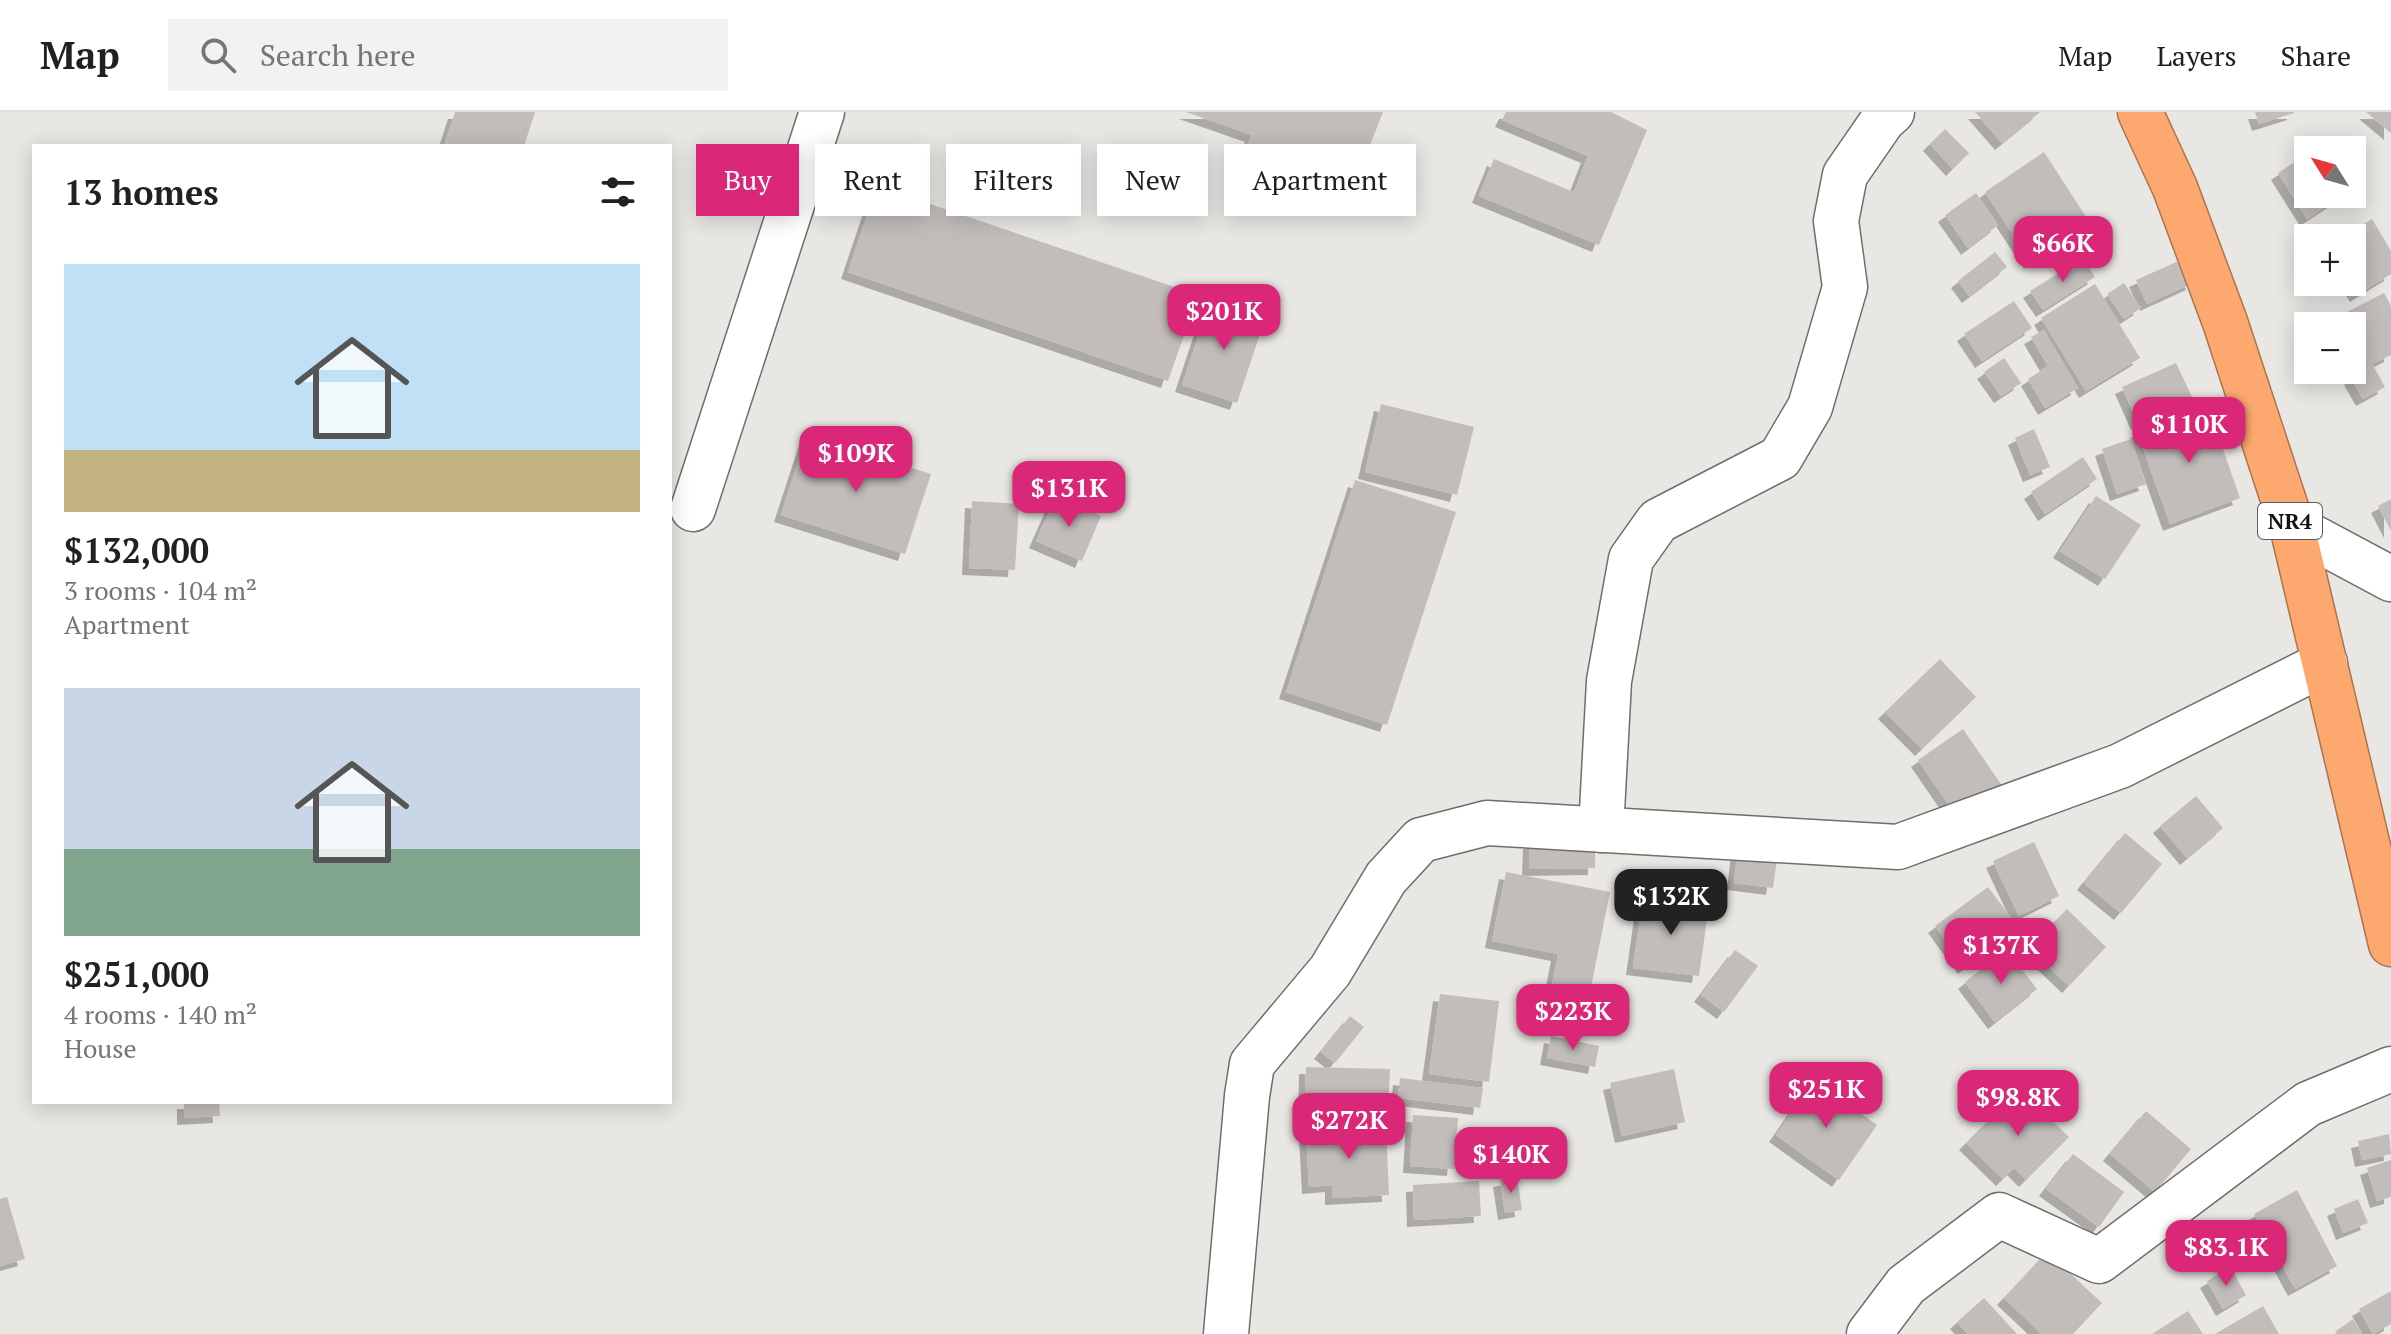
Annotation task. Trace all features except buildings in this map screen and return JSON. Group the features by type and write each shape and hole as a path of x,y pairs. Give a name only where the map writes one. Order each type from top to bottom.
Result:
{"highway":[{"name":"NR4","path":"2141,112 2175,188 2225,322 2292,526 2391,944"}],"street":[{"path":"693,509 822,112"},
{"path":"1601,830 1609,681 1631,559 1658,521 1780,458 1810,407 1845,287 1836,221 1845,175 1883,120 1892,112"},
{"path":"2292,526 2391,579"},
{"path":"1226,1334 1252,1064 1330,971 1386,878 1421,840 1487,823 1898,847 2120,766 2325,663"},
{"path":"1869,1334 1906,1285 1999,1215 2099,1261 2308,1104 2391,1069"}]}
